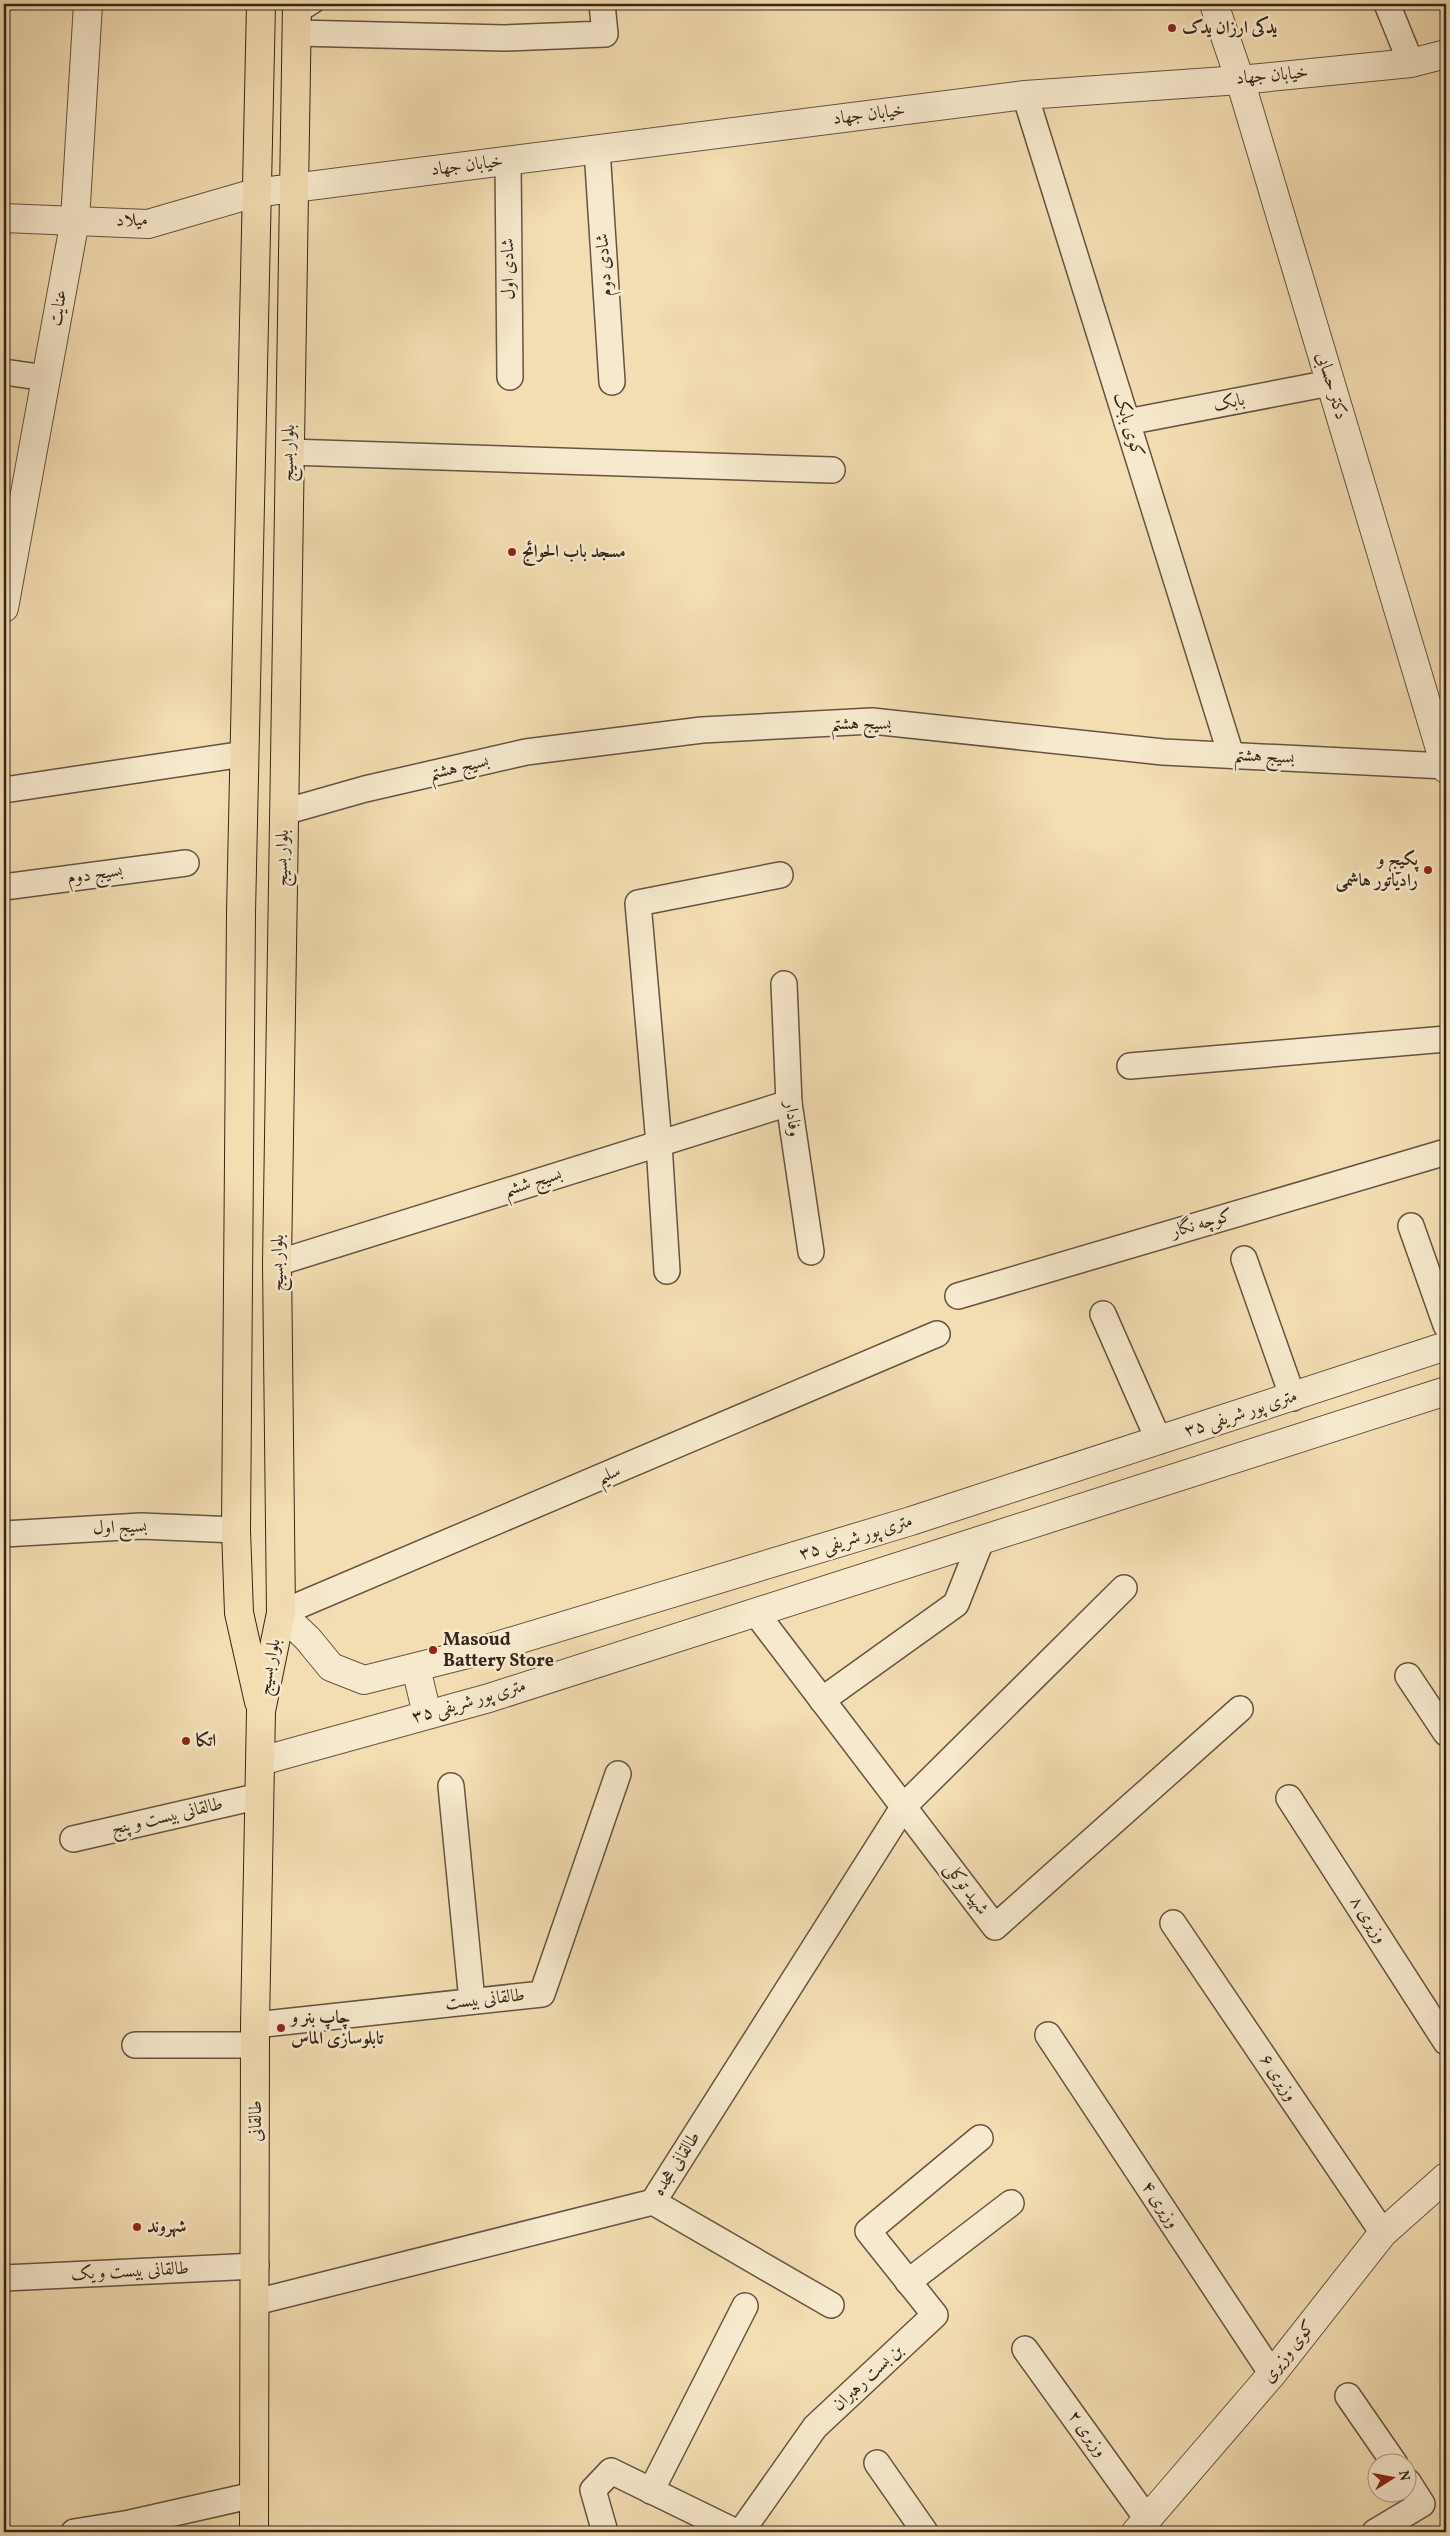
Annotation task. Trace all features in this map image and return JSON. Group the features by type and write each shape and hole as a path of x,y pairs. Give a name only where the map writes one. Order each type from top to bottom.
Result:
{"main road":[{"name":"بلوار بسیج","path":"261,4 244,754 236,1530 238,1612 262,1711"},
{"name":"بلوار بسیج","path":"262,1711 281,1613 277,1263 293,188 298,11"},
{"name":"طالقانی","path":"254,2532 256,2302 255,2035 262,1711"}],"street":[{"name":"عنایت","path":"4,608 75,220 88,4"},
{"path":"298,11 504,38 604,34 602,4"},
{"name":"دکتر حسابی","path":"1214,4 1240,80 1446,767"},
{"path":"1387,4 1411,63"},
{"name":"خیابان جهاد","path":"256,193 1025,95 1240,80 1411,63 1446,54"},
{"name":"کوی بابک","path":"1025,95 1231,756"},
{"name":"شادی دوم","path":"597,149 612,382"},
{"name":"شادی اول","path":"508,160 510,377"},
{"name":"میلاد","path":"4,218 148,224 256,193"},
{"path":"4,372 46,378"},
{"name":"بابک","path":"1127,422 1330,383"},
{"path":"289,452 832,470"},
{"name":"بسیج هشتم","path":"284,812 365,789 526,752 702,730 872,721 1163,752 1446,767"},
{"path":"4,790 244,754"},
{"name":"بسيج دوم","path":"4,887 186,863"},
{"path":"667,1271 659,1144 638,903 780,876"},
{"name":"وفادار","path":"784,984 789,1103 811,1252"},
{"path":"1130,1066 1446,1039"},
{"name":"بسیج ششم","path":"277,1263 789,1103"},
{"name":"کوچه نگار","path":"958,1296 1446,1152"},
{"path":"1411,1226 1446,1325"},
{"path":"1244,1259 1292,1398"},
{"path":"1103,1314 1159,1441"},
{"name":"سلیم","path":"281,1613 937,1334"},
{"name":"۳۵ متری پور شریفی","path":"281,1613 332,1666 364,1680 489,1648 911,1521 1292,1398 1446,1346"},
{"name":"۳۵ متری پور شریفی","path":"261,1761 488,1698 1446,1391"},
{"name":"بسیج اول","path":"4,1534 141,1526 236,1530"},
{"path":"822,1700 956,1604 981,1541"},
{"name":"طالقانی هجده","path":"256,2302 653,2202 904,1806 1124,1588"},
{"name":"شهید توکلی","path":"756,1613 995,1927 1240,1708"},
{"path":"416,1668 427,1714"},
{"path":"1408,1676 1446,1733"},
{"name":"طالقانی بیست","path":"135,2045 255,2035 472,2001 542,1994 618,1774"},
{"path":"451,1786 472,2001"},
{"name":"طالقانی بیست و پنج","path":"73,1839 260,1796"},
{"name":"وزیری ۸","path":"1289,1798 1446,2042"},
{"name":"وزیری ۶","path":"1173,1923 1383,2233"},
{"name":"وزیری ۴","path":"1048,2036 1272,2374"},
{"name":"بن بست رهبران","path":"741,2532 815,2427 935,2315 868,2231 980,2138"},
{"name":"کوی وزیری","path":"1142,2526 1272,2374 1383,2233 1446,2177"},
{"path":"653,2202 831,2305"},
{"path":"908,2282 1011,2203"},
{"name":"طالقانی بیست و یک","path":"4,2278 256,2266"},
{"path":"651,2491 745,2306"},
{"name":"وزیری ۲","path":"1025,2349 1142,2526"},
{"path":"1348,2396 1388,2454"},
{"path":"877,2463 925,2532"},
{"path":"605,2532 593,2490 611,2471 736,2532"},
{"path":"74,2532 130,2523 254,2495"},
{"path":"1375,2532 1422,2504 1418,2498"}],"place":[{"name":"یدکی ارزان یدک","path":"1172,28"},
{"name":"مسجد باب الحوائج","path":"512,552"},
{"name":"پکیج و رادیاتور هاشمی","path":"1428,870"},
{"name":"Masoud Battery Store","path":"433,1650"},
{"name":"اتکا","path":"186,1741"},
{"name":"چاپ بنر و تابلوسازی الماس","path":"281,2028"},
{"name":"شهروند","path":"137,2227"}]}
